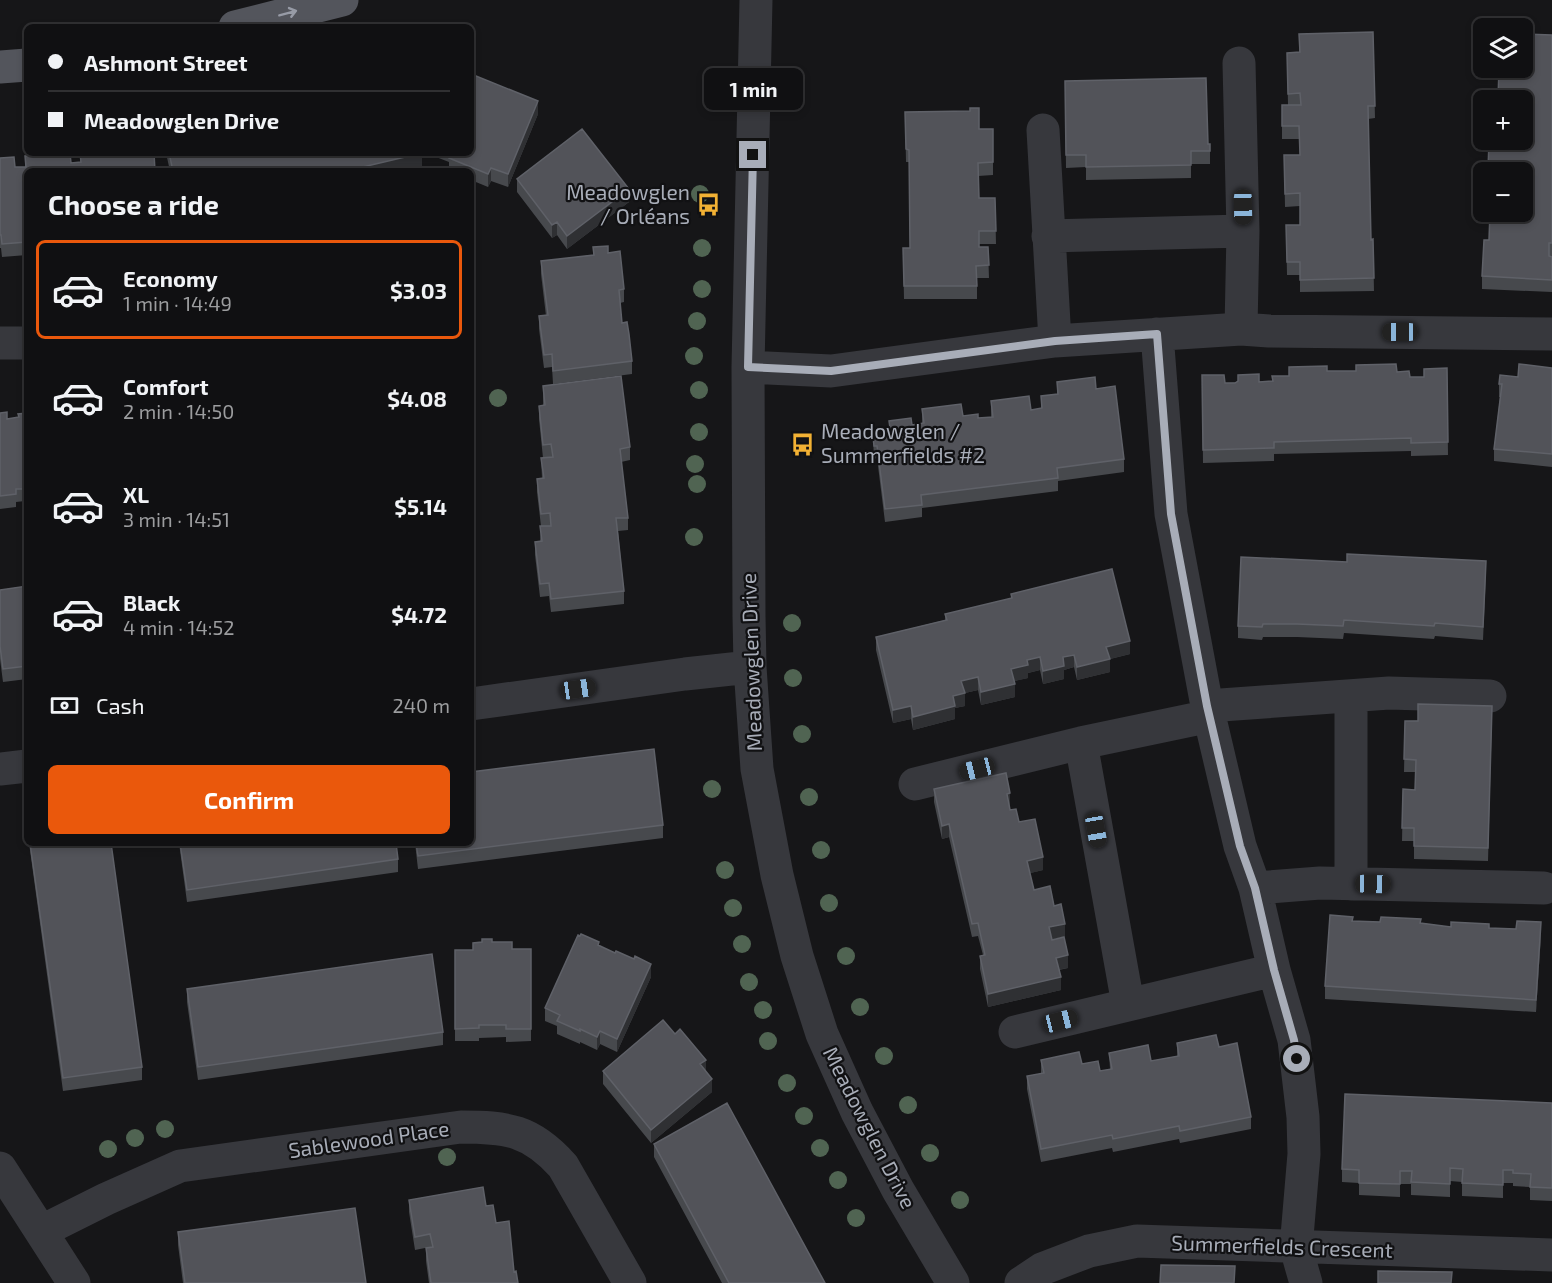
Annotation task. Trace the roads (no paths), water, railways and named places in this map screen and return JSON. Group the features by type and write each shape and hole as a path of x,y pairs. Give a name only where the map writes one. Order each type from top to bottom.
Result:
{"main road":[{"path":"247,24 342,0"},
{"path":"0,67 24,65"}],"street":[{"name":"Meadowglen Drive","path":"756,0 748,367 750,667 757,769 777,875 797,956 822,1034 857,1112 898,1190 953,1283"},
{"path":"1239,63 1243,231 1241,329"},
{"path":"1043,130 1055,341"},
{"path":"1048,236 1243,231"},
{"path":"748,367 831,371 1055,341 1241,329 1552,334"},
{"path":"1157,334 1171,514 1208,711 1240,846 1255,888 1274,970 1294,1040 1303,1116 1304,1154 1296,1248 1306,1283"},
{"path":"0,343 24,343"},
{"path":"474,704 750,667"},
{"path":"915,784 1208,711 1389,693 1490,696"},
{"path":"1351,698 1351,884"},
{"path":"1081,743 1128,1004"},
{"path":"0,769 24,766"},
{"path":"1255,888 1320,884 1544,888"},
{"path":"1015,1032 1274,970"},
{"name":"Sablewood Place","path":"42,1230 106,1198 180,1166 460,1127 492,1127 519,1132 550,1151 564,1166 630,1283"},
{"path":"0,1168 74,1283"},
{"name":"Summerfields Crescent","path":"1021,1283 1042,1269 1089,1251 1137,1241 1552,1255"}],"place":[{"name":"Meadowglen / Orléans","path":"708,205"},
{"name":"Meadowglen / Summerfields #2","path":"803,444"}]}
